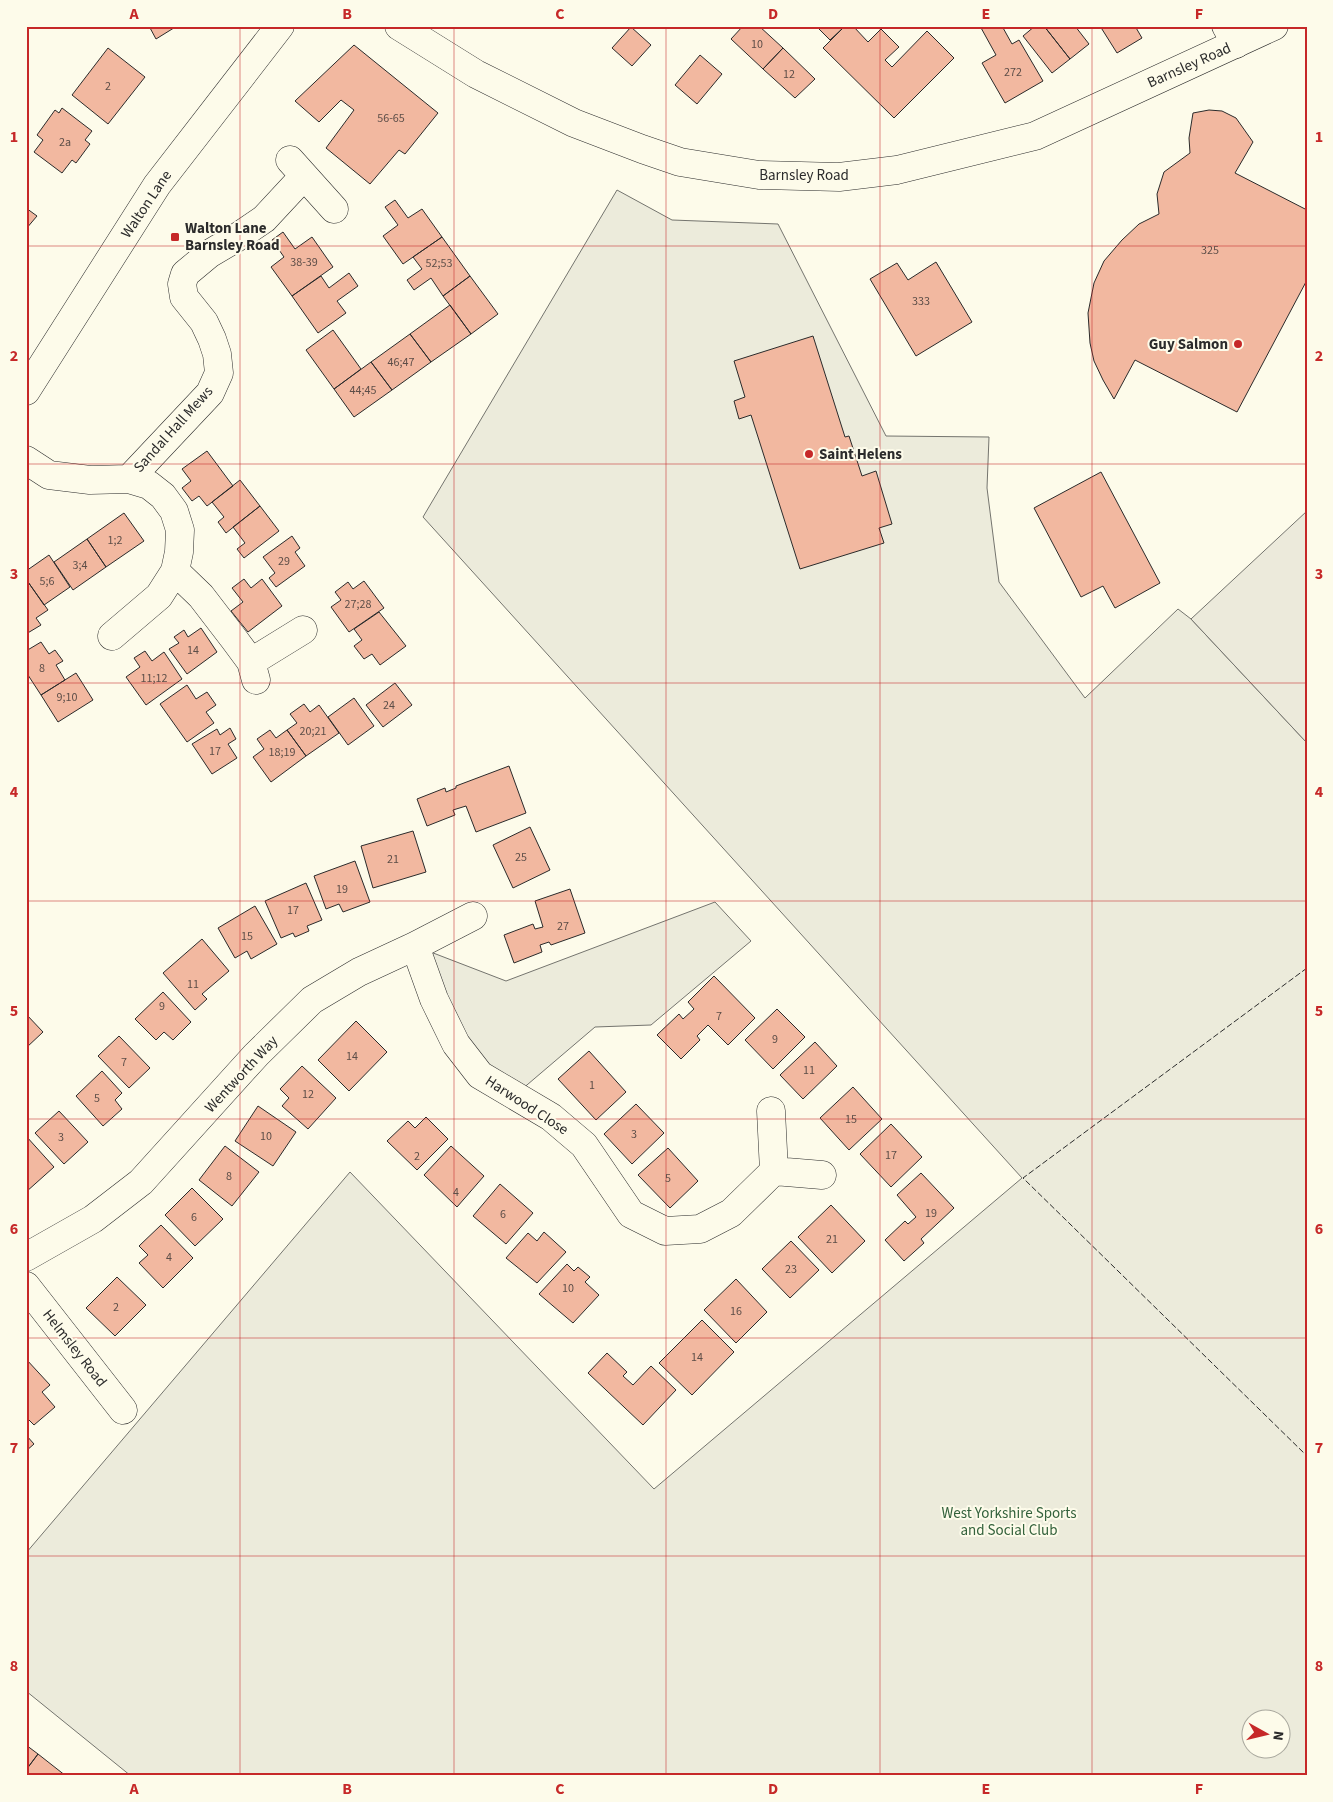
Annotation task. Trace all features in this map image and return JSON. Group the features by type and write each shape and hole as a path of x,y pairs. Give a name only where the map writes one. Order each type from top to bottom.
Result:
{"street":[{"name":"Walton Lane","path":"26,391 157,185 280,26"},
{"name":"Barnsley Road","path":"399,26 476,74 574,122 642,149 680,162 759,176 839,177 897,170 1035,136 1231,35 1274,26"},
{"name":"Sandal Hall Mews","path":"128,479 210,392 219,373 218,354 212,339 204,322 184,297 182,284 185,274 209,254 264,219 297,168 334,209"},
{"name":"Sandal Hall Mews","path":"26,460 50,474 69,478 128,479 149,485 163,496 174,511 180,530 179,552 175,571 159,596 112,636"},
{"path":"175,571 201,596 253,671 303,630"},
{"name":"Wentworth Way","path":"26,1256 93,1219 141,1182 256,1054 312,1000 359,972 473,916"},
{"name":"Harwood Close","path":"415,946 434,999 456,1044 480,1074 551,1117 584,1145 631,1214 665,1231 700,1229 732,1213 774,1171"},
{"path":"771,1111 774,1171 822,1175"},
{"name":"Helmsley Road","path":"26,1286 123,1410"}],"green space":[{"name":"West Yorkshire Sports and Social Club","path":"617,190 672,220 778,224 886,436 989,437 987,488 999,582 1085,698 1178,609 1191,619 1307,743 1307,1776 131,1776 26,1691 26,1553 350,1172 654,1489 1022,1178 423,517"},
{"path":"715,902 751,941 651,1025 595,1027 514,1096 480,1075 415,946 506,981"}],"shaded area":[{"path":"1307,511 1307,743 1191,619"}],"building":[{"path":"149,26 177,26 156,39"},
{"path":"743,26 759,26 783,48 763,69 731,39"},
{"path":"816,26 845,26 830,40"},
{"path":"845,26 853,26 868,42 881,29 899,47 885,60 892,67 927,31 954,58 894,118 823,48"},
{"path":"980,26 1002,26 1012,44 1019,40 1043,81 1005,103 982,63 996,55"},
{"path":"1035,26 1044,26 1070,59 1052,73 1023,36"},
{"path":"1044,26 1075,26 1089,44 1070,59"},
{"path":"1100,26 1135,26 1142,38 1117,53"},
{"path":"631,27 651,45 632,66 612,48"},
{"path":"354,45 438,113 405,154 399,150 370,184 326,148 354,110 341,100 319,122 295,101"},
{"path":"108,48 145,77 108,124 72,95"},
{"path":"783,48 815,79 795,98 763,69"},
{"path":"700,55 722,74 697,104 675,85"},
{"path":"62,108 92,131 85,140 90,144 76,163 72,160 62,173 34,152 43,140 37,135 55,110 59,113"},
{"path":"1209,110 1222,111 1236,118 1253,142 1235,173 1307,210 1307,280 1237,412 1135,360 1114,399 1094,361 1090,343 1088,313 1094,283 1104,261 1122,240 1139,224 1159,214 1157,194 1164,172 1190,153 1189,138 1193,113"},
{"path":"395,200 408,218 422,209 442,237 403,264 383,236 398,225 385,207"},
{"path":"26,208 37,216 26,229"},
{"path":"283,232 295,249 312,237 333,267 292,296 271,267 284,257 272,240"},
{"path":"442,237 470,276 443,296 431,278 414,290 407,280 422,269 413,257"},
{"path":"936,262 972,322 916,356 870,279 897,263 908,280"},
{"path":"349,273 358,286 337,301 346,313 318,333 292,296 321,276 329,288"},
{"path":"470,276 498,314 471,334 443,296"},
{"path":"450,305 471,334 431,362 410,334"},
{"path":"333,330 361,369 334,389 306,350"},
{"path":"410,334 431,362 392,390 371,362"},
{"name":"Saint Helens","path":"813,336 845,437 849,436 862,476 876,471 892,524 879,528 884,543 800,569 751,415 739,419 734,401 745,397 734,361"},
{"path":"371,362 392,390 354,417 334,389"},
{"path":"207,451 233,486 207,506 199,496 192,501 182,488 191,481 182,469"},
{"path":"1101,472 1160,583 1115,608 1103,586 1081,597 1034,508"},
{"path":"240,480 260,506 226,533 218,522 224,517 212,502"},
{"path":"260,506 279,531 244,558 237,549 245,543 233,527"},
{"path":"124,513 144,541 106,567 87,539"},
{"path":"292,536 300,548 295,552 305,566 276,587 269,578 275,573 263,557"},
{"path":"87,539 106,567 73,590 54,562"},
{"path":"49,555 70,587 44,605 26,579 26,571"},
{"path":"244,579 251,588 262,579 282,606 248,632 231,611 243,602 232,588"},
{"path":"364,581 384,608 349,632 331,607 341,600 335,592 348,582 353,589"},
{"path":"28,582 48,610 36,618 41,625 26,634 26,584"},
{"path":"379,612 406,646 380,665 372,654 364,659 354,646 362,640 354,629"},
{"path":"201,628 217,652 187,674 169,649 179,643 174,637 184,630 188,637"},
{"path":"41,642 49,654 55,650 63,661 56,665 65,680 41,695 26,672 26,651"},
{"path":"145,651 152,661 164,652 182,679 146,705 126,677 140,667 134,658"},
{"path":"76,673 93,700 58,722 41,695"},
{"path":"395,683 412,705 383,727 366,705"},
{"path":"187,685 196,699 207,692 216,705 206,712 214,723 187,742 160,704"},
{"path":"354,698 374,726 348,745 328,717"},
{"path":"304,704 310,712 319,705 339,733 306,756 287,730 297,723 290,714"},
{"path":"230,728 236,739 228,744 237,758 212,774 192,744 217,729 220,735"},
{"path":"270,730 276,738 287,730 306,756 271,782 253,757 264,749 257,739"},
{"path":"509,766 526,813 476,832 466,806 453,810 455,815 427,826 417,799 445,788 446,792 456,788 456,786"},
{"path":"530,827 550,870 513,888 493,845"},
{"path":"413,831 426,872 373,888 361,846"},
{"path":"355,861 370,902 343,912 339,904 326,909 314,876"},
{"path":"306,883 322,920 307,926 309,931 295,937 293,933 281,938 265,901"},
{"path":"570,889 585,933 551,945 549,942 540,945 542,952 514,963 504,935 533,924 535,929 543,927 535,901"},
{"path":"255,906 277,944 251,959 247,951 235,958 218,928"},
{"path":"202,939 229,971 202,994 207,999 195,1010 163,973"},
{"path":"714,976 755,1018 728,1045 708,1025 697,1036 700,1040 681,1059 657,1035 679,1014 683,1019 694,1009 688,1002"},
{"path":"163,992 191,1022 173,1040 164,1032 156,1040 135,1019"},
{"path":"777,1009 805,1037 773,1069 745,1040"},
{"path":"26,1014 43,1032 26,1048"},
{"path":"356,1021 387,1052 349,1091 318,1060"},
{"path":"119,1036 150,1068 129,1088 98,1056"},
{"path":"815,1042 837,1066 803,1099 780,1075"},
{"path":"589,1051 626,1092 596,1120 558,1079"},
{"path":"302,1066 336,1098 308,1129 282,1106 289,1098 280,1089"},
{"path":"102,1071 122,1093 115,1100 122,1109 103,1126 76,1096"},
{"path":"853,1087 882,1119 849,1150 820,1118"},
{"path":"636,1104 664,1133 632,1164 604,1134"},
{"path":"258,1106 296,1132 273,1166 235,1141"},
{"path":"59,1111 88,1142 64,1164 35,1133"},
{"path":"426,1117 448,1139 417,1170 387,1141 408,1121 415,1128"},
{"path":"891,1124 922,1157 891,1187 860,1154"},
{"path":"26,1136 54,1167 26,1192"},
{"path":"225,1146 259,1172 232,1206 199,1180"},
{"path":"451,1146 484,1176 457,1207 424,1175"},
{"path":"668,1148 698,1181 670,1208 638,1175"},
{"path":"921,1173 954,1208 921,1239 924,1243 904,1261 885,1240 905,1221 908,1224 916,1217 897,1195"},
{"path":"500,1184 533,1213 506,1244 473,1216"},
{"path":"192,1188 223,1219 195,1246 165,1215"},
{"path":"831,1205 865,1241 832,1273 798,1237"},
{"path":"161,1225 193,1258 163,1288 139,1263 148,1255 139,1246"},
{"path":"544,1232 566,1252 537,1283 506,1258 528,1233 537,1241"},
{"path":"791,1241 819,1270 790,1298 762,1269"},
{"path":"567,1264 574,1271 578,1267 590,1277 585,1282 599,1295 573,1323 539,1294"},
{"path":"117,1277 146,1305 115,1336 86,1308"},
{"path":"736,1279 767,1312 736,1343 704,1310"},
{"path":"702,1320 734,1352 692,1395 659,1363"},
{"path":"607,1353 627,1372 623,1376 633,1385 651,1366 676,1390 643,1425 588,1373"},
{"path":"26,1359 50,1385 42,1392 55,1407 34,1425 26,1417"},
{"path":"26,1435 34,1444 26,1451"},
{"path":"26,1745 38,1754 26,1770"},
{"path":"38,1754 66,1776 26,1776 26,1770"}],"fence":[{"path":"1307,968 1023,1178 1307,1456"}],"place":[{"name":"Walton Lane Barnsley Road","path":"175,237"},
{"name":"Guy Salmon","path":"1238,344"},
{"name":"Saint Helens","path":"809,454"}]}
